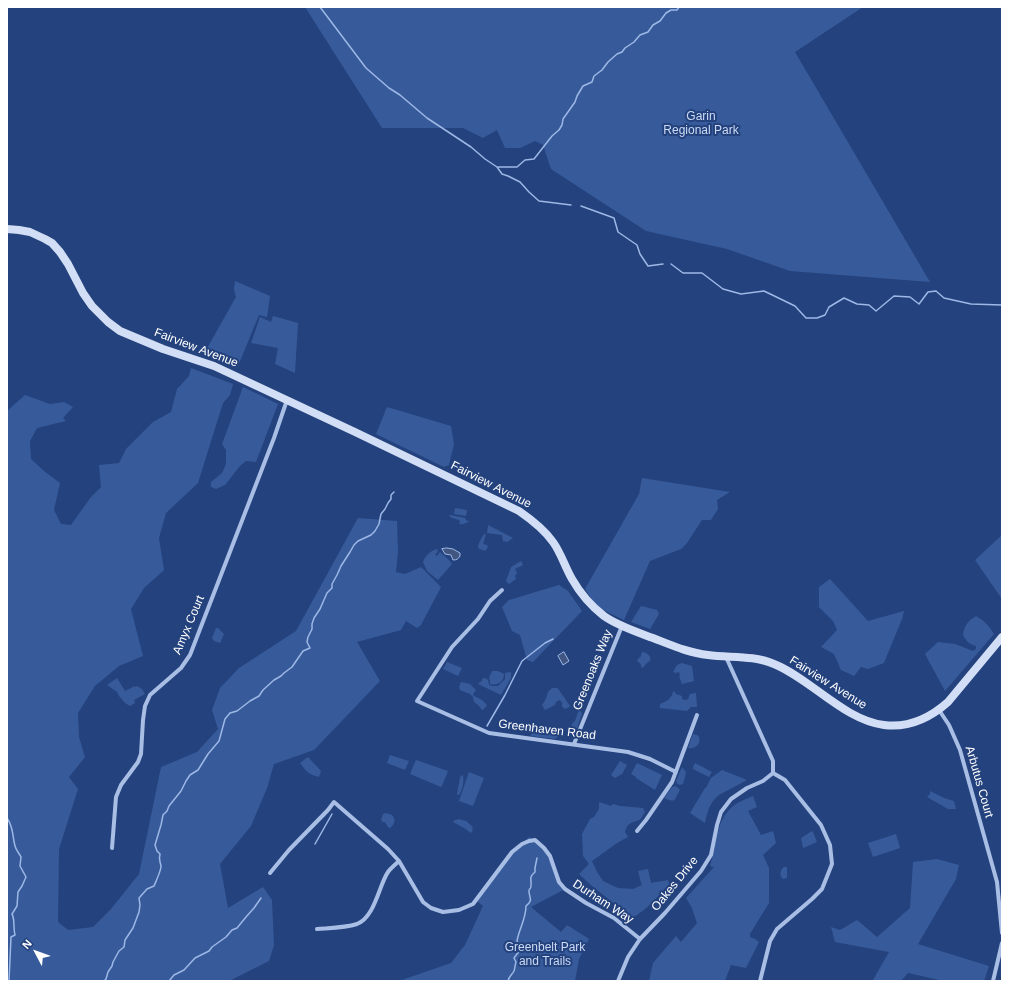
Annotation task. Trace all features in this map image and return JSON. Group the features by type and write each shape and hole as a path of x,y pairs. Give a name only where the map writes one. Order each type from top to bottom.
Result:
{"main road":[{"name":"Fairview Avenue","path":"7,229 30,232 52,243 68,264 92,306 108,322 120,331 163,349 214,366 472,489 529,518 546,533 561,556 571,578 587,600 605,616 622,626 688,652 726,657 752,658 763,660 782,667 854,715 862,719 884,725 913,723 924,719 939,710 948,702 1002,637"}],"street":[{"name":"Amyx Court","path":"112,848 116,797 121,785 142,754 145,706 150,695 181,668 190,655 274,438 287,400"},
{"name":"Greenhaven Road","path":"502,590 490,601 478,619 452,647 417,701 489,733 628,752 650,759 676,772"},
{"name":"Greenoaks Way","path":"574,744 622,626"},
{"path":"726,657 773,761 772,773 784,780 821,825 830,845 832,864 822,889 777,929 770,941 760,981"},
{"name":"Arbutus Court","path":"939,710 948,724 960,750 997,882 1002,933"},
{"path":"637,831 672,782 697,715"},
{"name":"Oakes Drive","path":"618,981 628,957 640,939 665,913 701,870 711,855 721,812 731,799 747,788 763,781 772,773"},
{"name":"Durham Way","path":"270,873 289,850 334,802 388,849 399,861 423,902 431,908 443,912 459,910 473,904 512,852 522,844 535,840 550,856 559,882 565,889 614,918 640,939"},
{"path":"317,929 336,928 358,923 364,919 372,909 388,872 399,861"},
{"path":"993,981 1002,943"}],"green space":[{"name":"Garin Regional Park","path":"305,7 863,7 795,52 930,282 790,271 727,249 646,231 551,169 543,145 535,141 520,148 505,148 497,130 483,138 463,128 382,128"},
{"path":"235,281 270,296 267,317 259,315 238,366 205,352 236,297 234,289"},
{"path":"273,316 298,323 295,373 275,364 278,348 251,343 260,317 271,322"},
{"path":"191,368 233,384 230,395 223,403 198,483 166,513 159,538 164,570 144,588 131,609 143,656 119,666 95,686 78,713 79,737 85,757 69,777 78,789 59,849 58,922 68,930 93,927 111,909 139,874 161,767 197,752 218,729 212,710 220,688 239,668 296,631 358,518 397,521 398,552 396,572 405,574 421,567 441,587 421,625 417,628 406,621 401,630 357,642 380,681 314,750 274,764 267,788 251,826 220,864 228,908 263,887 272,900 274,945 269,961 229,981 7,981 7,411 25,395 50,404 64,402 73,407 63,418 66,421 37,428 30,441 31,459 60,483 54,510 61,524 71,525 91,497 101,487 99,465 119,463 126,449 153,422 171,412 177,389 189,376"},
{"path":"243,387 278,404 256,462 246,461 240,466 225,485 216,489 211,487 211,482 222,473 226,464 226,450 222,444"},
{"path":"387,407 451,426 454,444 449,465 444,467 376,434"},
{"path":"642,478 730,492 717,500 718,509 711,520 702,520 687,543 681,549 650,561 624,620 595,605 585,589 639,494"},
{"path":"455,508 467,510 466,516 454,514"},
{"path":"449,516 465,518 469,521 459,524 459,520 452,518"},
{"path":"488,525 513,538 507,542 503,541 502,535 487,533"},
{"path":"484,534 486,534 483,544 487,545 488,547 485,551 478,548 479,542"},
{"path":"1002,535 1002,599 975,560"},
{"path":"437,549 438,551 435,555 437,556 440,552 452,564 438,580 427,571 423,562 428,554"},
{"path":"521,561 523,565 515,569 517,573 515,576 516,579 509,584 506,581 511,567"},
{"path":"830,579 868,621 904,611 884,663 868,669 861,667 854,676 841,670 834,654 821,647 837,630 833,621 819,607 819,587"},
{"path":"559,585 568,591 582,611 533,662 527,660 520,635 512,631 502,607 509,600"},
{"path":"641,606 657,610 659,614 650,629 631,622"},
{"path":"976,616 986,624 994,634 945,691 925,654 938,642 955,644 973,651 976,649 976,646 968,642 963,635 967,624"},
{"path":"216,628 224,634 220,643 214,641 212,638"},
{"path":"643,652 649,655 650,661 642,668 640,663 637,661"},
{"path":"447,662 462,668 458,676 443,669"},
{"path":"682,663 692,666 694,681 682,684 679,672 673,672 677,665"},
{"path":"492,671 498,671 504,674 504,677 500,683 490,684 489,678"},
{"path":"511,672 511,678 501,695 478,684 483,678 485,678 491,686 498,686 505,679 505,673"},
{"path":"117,678 125,691 137,686 142,689 145,694 134,700 135,703 130,706 125,703 117,692 107,685"},
{"path":"461,682 470,684 476,690 473,694 474,696 482,700 487,705 484,709 482,710 474,702 473,697 470,694 460,690 459,687"},
{"path":"552,688 557,688 559,690 570,706 564,709 562,702 559,700 555,705 545,710 542,705 548,692"},
{"path":"674,691 676,694 682,696 682,699 686,700 690,694 696,693 697,707 691,707 687,711 660,708 660,704 670,699"},
{"path":"580,710 582,714 577,728 572,729 572,724"},
{"path":"532,730 559,734 559,736 555,739 531,736"},
{"path":"693,734 699,737 699,742 695,747 688,748"},
{"path":"390,755 409,761 405,770 387,763"},
{"path":"308,757 321,771 319,777 308,772 300,763"},
{"path":"416,760 448,771 441,787 410,774"},
{"path":"620,761 627,765 622,774 615,778 611,775"},
{"path":"637,763 662,775 655,790 631,774"},
{"path":"695,763 712,772 709,777 693,769"},
{"path":"682,767 686,772 683,784 680,785 676,783 676,781"},
{"path":"722,770 747,780 719,795 713,801 709,808 705,823 690,813 711,778"},
{"path":"469,772 484,778 473,806 459,801"},
{"path":"463,775 462,788 458,795 460,778"},
{"path":"675,786 680,790 675,800 671,801 664,798 672,787"},
{"path":"930,791 954,801 956,809 948,809 927,797 930,794"},
{"path":"753,796 757,807 748,811 761,835 773,831 776,843 763,855 769,868 769,903 750,934 750,937 759,942 746,968 731,965 725,981 649,981 653,963 676,936 681,942 697,923 692,908 686,898 714,867 710,866 717,835 722,821 733,806"},
{"path":"599,802 611,806 613,804 643,808 645,812 640,820 632,822 627,827 625,832 628,837 592,861 603,881 618,888 633,889 642,885 638,871 648,869 651,883 668,880 669,884 656,898 643,911 632,918 579,874 589,864 583,856 582,834 590,819 594,817 599,809"},
{"path":"386,813 392,815 394,819 394,823 390,828 381,820 383,814"},
{"path":"458,819 466,821 473,827 471,833 453,822"},
{"path":"812,831 817,842 803,848 801,838"},
{"path":"896,834 900,848 873,857 868,843"},
{"name":"Greenbelt Park and Trails","path":"529,837 544,848 559,882 565,889 531,907 561,932 567,925 589,939 579,959 575,981 399,981 451,963 465,945 483,906 477,901 512,852"},
{"path":"937,859 959,865 956,879 918,944 989,966 984,981 944,981 908,973 901,981 874,981 873,980 889,952 835,942 831,927 840,930 857,920 877,937 910,908 913,862"},
{"path":"784,867 787,867 787,878 783,879 780,873"}],"shaded area":[{"path":"442,549 453,549 460,553 460,556 456,560 453,560 451,555 445,554"},
{"path":"564,652 569,661 563,665 558,656"}],"waterway":[{"path":"320,7 366,68 427,118 471,147 497,167 502,174 520,182 539,201 571,205"},
{"path":"498,167 517,167 525,160 534,159 552,136 559,130 563,119 575,102 583,86 592,82 594,76 602,70 608,62 634,42 640,35 648,32 666,13 671,10 677,10 679,7"},
{"path":"581,206 614,218 618,232 637,245 640,254 648,266 663,264"},
{"path":"671,264 683,273 702,273 723,289 741,294 764,291 795,306 806,318 817,318 825,315 829,307 844,298 857,304 869,305 876,311 894,296 910,297 919,304 928,292 936,291 944,298 971,304 1002,305"},
{"path":"104,981 119,951 124,947 125,940 133,928 139,912 139,898 147,889 154,886 159,874 161,867 159,858 160,854 155,845 163,815 181,791 190,775 198,770 208,754 219,741 225,719 230,713 237,711 259,696 274,680 292,667 303,651 310,648 307,642 314,618 327,593 332,588 332,584 341,566 354,545 375,531 379,524 381,514 394,492"},
{"path":"487,726 522,661 545,643 553,639"},
{"path":"315,844 332,814"},
{"path":"7,818 12,828 15,847 21,857 20,866 26,877 18,892 17,906 12,914 15,935 11,937 9,981"},
{"path":"508,981 514,970 516,962 514,958 520,951 517,941 525,915 526,906 530,902 529,889 531,886 531,877 535,872 537,858"},
{"path":"169,981 174,975 184,970 195,958 209,951 232,930 237,928 261,898"}]}
